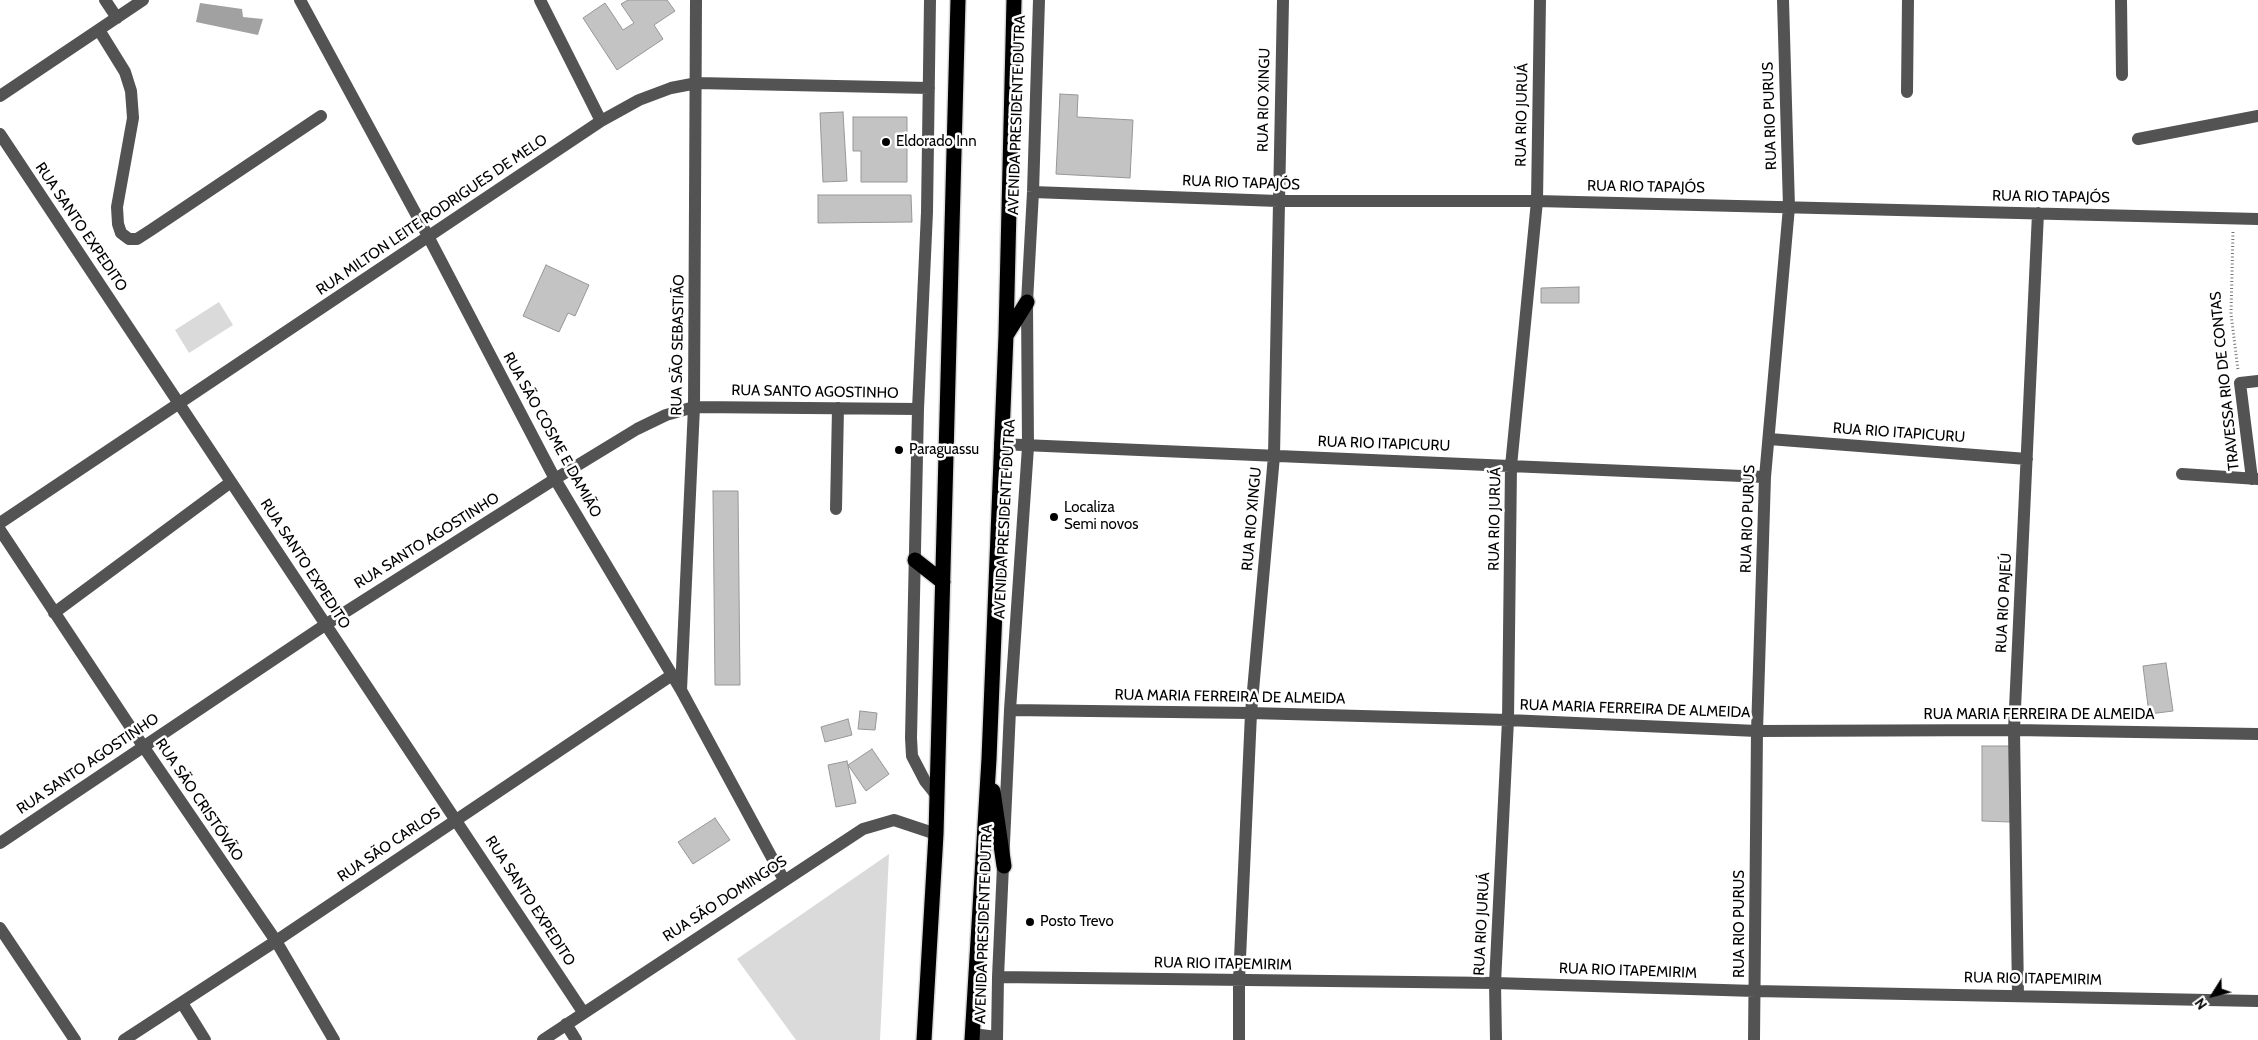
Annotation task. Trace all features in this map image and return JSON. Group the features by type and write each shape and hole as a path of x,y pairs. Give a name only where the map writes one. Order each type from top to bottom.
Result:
{"highway":[{"path":"924,1040 936,834 958,0"},
{"name":"AVENIDA PRESIDENTE DUTRA","path":"972,1037 988,759 1006,335 1014,0"},
{"path":"1006,335 1027,302"},
{"path":"915,560 943,582"},
{"path":"988,759 1004,866"}],"street":[{"path":"105,0 117,18"},
{"path":"0,96 143,0"},
{"name":"RUA SÃO COSME E DAMIÃO","path":"300,0 429,238 555,479 681,690 784,880"},
{"path":"540,0 601,121"},
{"name":"RUA SÃO SEBASTIÃO","path":"681,690 694,407 696,0"},
{"path":"930,0 927,212 918,409 912,756 937,796"},
{"name":"AVENIDA PRESIDENTE DUTRA","path":"997,1038 1010,710 1028,446 1027,302 1033,192 1039,0"},
{"name":"RUA RIO XINGU","path":"1239,1040 1251,713 1274,456 1283,0"},
{"name":"RUA RIO JURUÁ","path":"1496,1040 1495,983 1508,720 1511,466 1537,201 1540,0"},
{"name":"RUA RIO PURUS","path":"1754,1040 1757,731 1766,477 1789,207 1783,0"},
{"path":"1907,92 1908,0"},
{"path":"2121,0 2122,75"},
{"path":"99,30 122,65 132,91 133,118 117,207 118,224 121,233 128,239 136,239 151,230 321,116"},
{"name":"RUA MILTON LEITE RODRIGUES DE MELO","path":"0,523 179,402 429,238 601,121 639,100 671,88 697,83 929,88"},
{"path":"2138,139 2258,116"},
{"name":"RUA SANTO EXPEDITO","path":"0,134 584,1012"},
{"name":"RUA RIO TAPAJÓS","path":"1033,192 1278,201 1537,201 2258,219"},
{"name":"RUA RIO PAJEÚ","path":"2018,995 2014,730 2038,213"},
{"path":"2240,383 2258,381"},
{"name":"TRAVESSA RIO DE CONTAS","path":"2240,383 2255,479"},
{"name":"RUA SANTO AGOSTINHO","path":"0,843 325,625 555,479 638,430 666,416 694,407 918,409"},
{"path":"836,509 838,408"},
{"name":"RUA RIO ITAPICURU","path":"1769,439 2027,458"},
{"name":"RUA RIO ITAPICURU","path":"1000,444 1766,477"},
{"path":"2182,474 2255,479"},
{"path":"54,613 231,482"},
{"name":"RUA SÃO CRISTÓVÃO","path":"0,530 143,746 276,941 334,1040"},
{"name":"RUA SÃO CARLOS","path":"124,1040 276,941 672,675"},
{"name":"RUA MARIA FERREIRA DE ALMEIDA","path":"1010,710 1251,713 1508,720 1757,731 2014,730 2258,734"},
{"name":"RUA SÃO DOMINGOS","path":"543,1040 848,838 879,824 894,820 936,834"},
{"path":"0,928 75,1040"},
{"name":"RUA RIO ITAPEMIRIM","path":"998,977 1495,983 1755,991 2258,1000"},
{"path":"182,1003 206,1040"},
{"path":"566,1024 576,1040"},
{"path":"972,1037 997,1038"}],"path":[{"name":"TRAVESSA RIO DE CONTAS","path":"2233,218 2231,314 2240,383"}],"shaded area":[{"path":"200,3 242,9 243,17 263,19 258,35 196,22"},
{"path":"219,302 233,325 189,353 175,330"},
{"path":"889,854 880,1040 796,1040 737,959"}],"building":[{"path":"628,0 667,0 675,11 654,25 663,39 617,70 583,18 605,3 623,30 634,23 621,4"},
{"path":"1060,94 1078,95 1077,117 1133,120 1130,178 1056,174"},
{"path":"843,112 847,181 823,182 820,113"},
{"path":"853,117 907,117 907,182 861,182 861,151 853,151"},
{"path":"818,195 911,195 912,222 818,223"},
{"path":"546,265 589,285 575,316 568,313 559,332 523,316"},
{"path":"1579,287 1579,303 1541,303 1541,288"},
{"path":"713,491 738,491 740,685 715,685"},
{"path":"2166,663 2173,711 2149,714 2143,666"},
{"path":"860,711 877,713 875,730 858,729"},
{"path":"848,719 852,735 825,742 821,727"},
{"path":"1982,746 2011,746 2010,822 1982,821"},
{"path":"872,749 889,774 866,791 848,765"},
{"path":"847,761 856,803 836,807 828,765"},
{"path":"715,818 730,840 693,864 678,842"}],"place":[{"name":"Eldorado Inn","path":"886,142"},
{"name":"Paraguassu","path":"899,450"},
{"name":"Localiza Semi novos","path":"1054,517"},
{"name":"Posto Trevo","path":"1030,922"}]}
